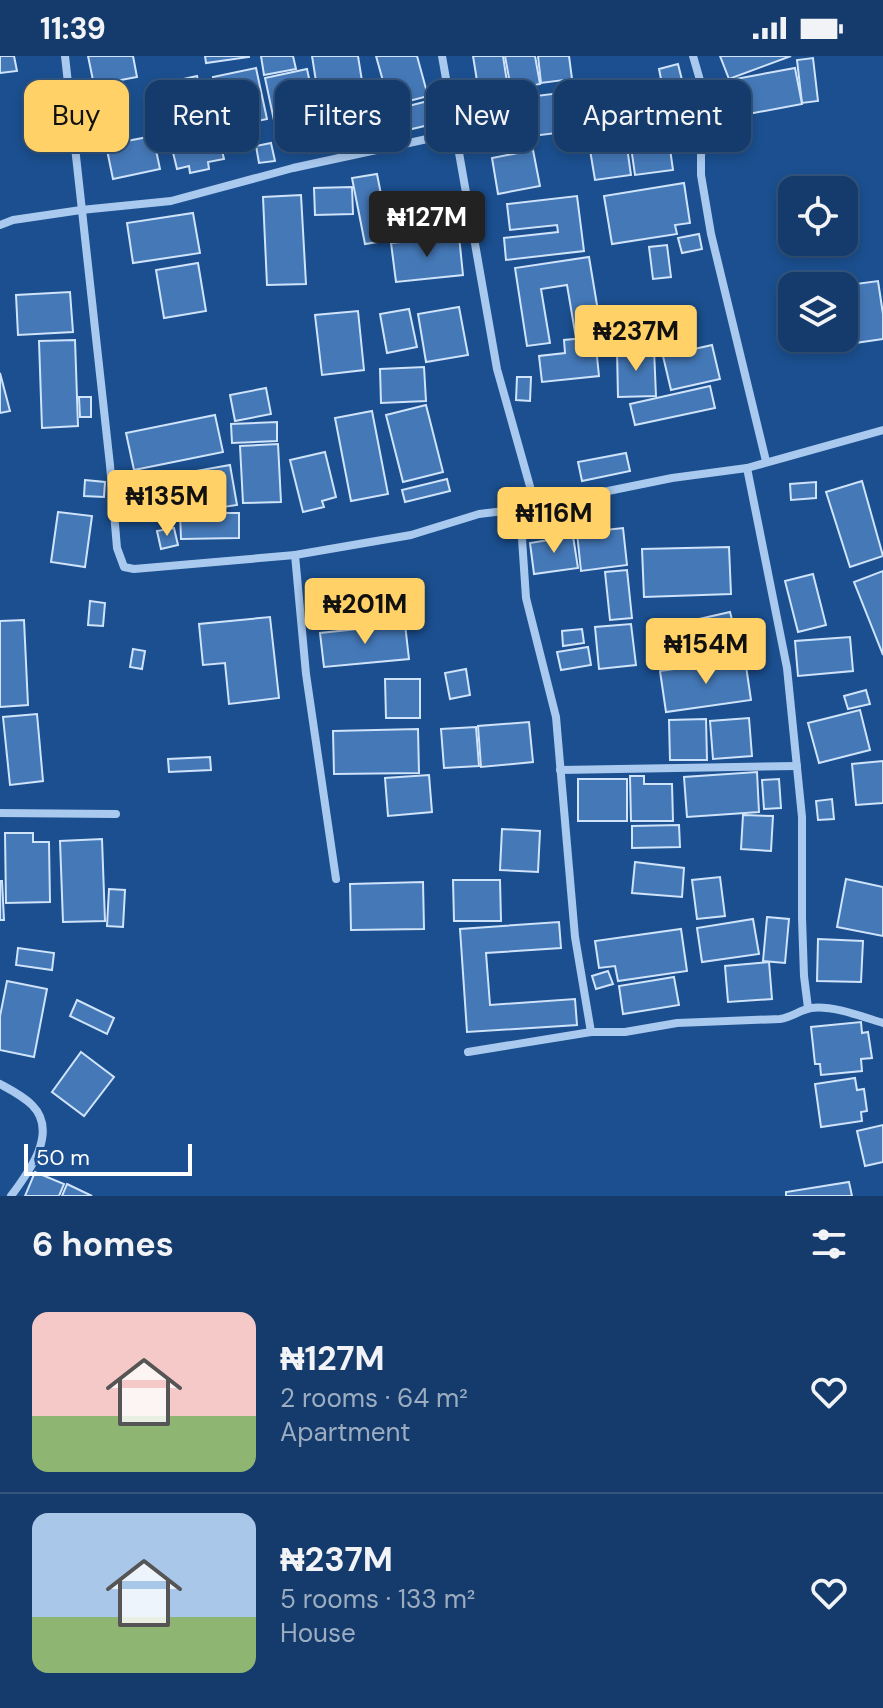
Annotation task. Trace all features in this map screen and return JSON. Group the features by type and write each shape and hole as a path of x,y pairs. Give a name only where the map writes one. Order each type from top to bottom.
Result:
{"street":[{"path":"65,56 117,548 124,567 134,569 295,555 411,535 479,514 520,509 672,478 747,468 883,430"},
{"path":"442,56 446,80"},
{"path":"693,56 708,118 701,155 701,175 711,234 766,461"},
{"path":"0,225 13,220 81,210 171,201 293,168 426,139"},
{"path":"458,152 497,369 531,490 520,509 526,598 556,717 575,937 591,1032"},
{"path":"747,468 787,668 802,817 804,976 808,1008"},
{"path":"295,555 306,674 336,879"},
{"path":"560,770 797,766"},
{"path":"0,813 116,814"},
{"path":"468,1052 591,1032 625,1032 677,1023 780,1019 808,1008 842,1012 883,1023"},
{"path":"0,1084 32,1105 44,1124 42,1143 11,1196"}],"building":[{"path":"0,56 14,56 17,71 0,73"},
{"path":"88,56 133,56 137,77 93,80"},
{"path":"205,56 249,56 249,57 206,63"},
{"path":"261,56 293,56 296,69 264,75"},
{"path":"312,56 358,56 362,80 316,80"},
{"path":"376,56 417,56 426,97 410,101 410,80 383,80"},
{"path":"473,56 503,56 507,80 477,80"},
{"path":"505,56 535,56 540,84 538,80 509,80"},
{"path":"538,56 569,56 572,79 541,83"},
{"path":"720,56 791,56 729,79"},
{"path":"813,58 818,101 802,103 797,60"},
{"path":"678,64 682,80 661,80 659,69"},
{"path":"256,68 259,80 214,80 213,77"},
{"path":"795,68 802,104 751,114 751,80 730,80"},
{"path":"307,69 309,80 275,80 275,125 265,78"},
{"path":"259,82 267,119 259,121"},
{"path":"554,94 554,133 538,135 538,96"},
{"path":"426,102 426,126 410,129 410,106"},
{"path":"145,138 145,152 156,152 160,169 113,179 107,152 129,152 129,141"},
{"path":"271,143 275,161 259,163 259,145"},
{"path":"173,152 222,152 224,159 208,162 209,169 190,173 189,166 177,169"},
{"path":"533,152 540,186 498,194 492,158"},
{"path":"590,152 628,152 631,175 595,180"},
{"path":"632,152 670,152 673,170 635,175"},
{"path":"377,174 390,240 365,244 352,178"},
{"path":"684,183 690,223 675,225 677,234 612,244 604,196"},
{"path":"352,187 353,214 315,215 314,188"},
{"path":"301,195 306,284 267,285 263,197"},
{"path":"577,196 584,251 506,260 504,238 558,232 557,225 510,230 507,204"},
{"path":"193,213 200,253 133,263 127,223"},
{"path":"699,234 702,249 682,253 678,238"},
{"path":"459,236 463,275 396,282 391,243"},
{"path":"667,245 671,277 653,279 649,247"},
{"path":"589,257 602,335 576,338 567,285 541,289 550,343 527,346 515,268"},
{"path":"198,263 206,311 164,318 156,270"},
{"path":"878,281 883,339 858,343 858,284"},
{"path":"70,292 73,332 18,335 16,295"},
{"path":"459,307 468,355 426,362 418,314"},
{"path":"409,309 417,347 387,353 380,314"},
{"path":"358,311 364,370 322,375 315,315"},
{"path":"595,337 599,376 542,382 539,356 565,353 564,340"},
{"path":"75,340 78,426 42,428 39,341"},
{"path":"712,345 720,379 671,390 663,356"},
{"path":"654,349 656,396 618,397 617,350"},
{"path":"424,367 426,401 381,403 380,369"},
{"path":"0,373 10,411 0,413"},
{"path":"517,377 531,377 530,401 516,400"},
{"path":"710,386 715,408 635,425 630,404"},
{"path":"266,388 271,414 235,421 230,395"},
{"path":"79,397 91,397 91,417 80,417"},
{"path":"426,405 443,472 403,482 386,415"},
{"path":"372,411 388,494 351,501 335,418"},
{"path":"215,415 223,452 134,470 126,433"},
{"path":"277,422 277,441 232,443 231,424"},
{"path":"278,444 281,502 243,503 240,446"},
{"path":"325,452 336,497 322,501 324,507 303,512 290,460"},
{"path":"626,453 630,471 582,481 578,462"},
{"path":"230,465 237,505 203,510 196,471"},
{"path":"447,479 450,491 405,502 402,490"},
{"path":"85,480 105,482 104,497 84,496"},
{"path":"862,481 883,556 850,567 826,492"},
{"path":"816,482 816,498 791,500 790,484"},
{"path":"58,512 92,516 85,567 51,562"},
{"path":"180,513 239,513 239,538 181,539"},
{"path":"174,528 178,545 161,549 157,531"},
{"path":"623,528 627,565 581,571 577,533"},
{"path":"573,536 578,568 534,574 530,543"},
{"path":"729,547 731,594 644,597 642,549"},
{"path":"627,570 632,618 610,620 605,572"},
{"path":"883,571 883,655 854,582"},
{"path":"813,574 826,625 798,632 785,581"},
{"path":"403,579 406,617 313,623 310,585"},
{"path":"90,601 105,603 103,626 88,625"},
{"path":"730,612 740,651 686,663 677,624"},
{"path":"270,617 279,698 229,704 225,663 203,665 199,624"},
{"path":"24,620 28,705 0,707 0,621"},
{"path":"405,624 409,659 324,667 320,633"},
{"path":"631,624 636,665 599,669 595,627"},
{"path":"582,629 584,643 563,646 562,631"},
{"path":"850,637 853,671 798,676 795,641"},
{"path":"588,647 591,665 561,670 557,652"},
{"path":"133,649 145,651 142,669 130,667"},
{"path":"745,659 751,700 666,712 660,671"},
{"path":"466,669 470,695 450,699 445,673"},
{"path":"385,679 420,679 420,718 386,718"},
{"path":"866,690 870,704 848,709 844,696"},
{"path":"860,710 870,750 819,763 808,723"},
{"path":"37,714 43,781 10,785 3,717"},
{"path":"749,718 752,756 713,759 710,721"},
{"path":"706,719 707,760 670,760 669,720"},
{"path":"529,722 533,762 481,767 478,726"},
{"path":"476,727 479,766 444,768 441,729"},
{"path":"418,729 419,773 334,774 333,731"},
{"path":"210,757 211,770 169,772 168,759"},
{"path":"883,761 883,803 856,805 852,764"},
{"path":"757,772 759,812 687,817 684,777"},
{"path":"429,775 432,812 388,816 385,778"},
{"path":"630,776 644,776 644,784 672,784 673,821 631,821"},
{"path":"578,779 627,779 627,821 578,821"},
{"path":"779,779 781,808 764,809 762,780"},
{"path":"832,799 834,819 818,820 816,801"},
{"path":"743,815 773,816 771,851 741,849"},
{"path":"679,825 680,847 632,848 632,826"},
{"path":"502,829 540,831 538,872 500,870"},
{"path":"5,833 33,833 33,842 49,842 50,902 6,903"},
{"path":"102,839 105,921 63,922 60,841"},
{"path":"635,862 684,868 682,897 632,893"},
{"path":"720,877 725,916 697,919 692,880"},
{"path":"846,879 883,887 883,936 837,927"},
{"path":"453,880 500,880 501,921 454,921"},
{"path":"2,881 4,920 0,920"},
{"path":"423,882 424,929 351,930 350,884"},
{"path":"109,889 125,890 123,927 107,926"},
{"path":"767,917 789,919 785,963 763,961"},
{"path":"753,919 759,954 702,962 697,928"},
{"path":"559,922 561,948 486,953 490,1005 575,999 577,1025 467,1032 460,929"},
{"path":"681,929 687,971 618,981 615,966 599,968 595,941"},
{"path":"818,939 863,941 861,982 817,981"},
{"path":"18,948 54,953 52,970 16,965"},
{"path":"769,962 772,999 728,1002 725,966"},
{"path":"608,971 613,984 596,989 592,976"},
{"path":"674,977 679,1005 623,1014 619,986"},
{"path":"7,981 47,989 34,1057 0,1050 0,1016"},
{"path":"77,1000 114,1018 107,1034 70,1016"},
{"path":"861,1022 862,1033 868,1032 872,1058 861,1059 862,1071 821,1075 820,1064 815,1064 811,1027"},
{"path":"81,1052 114,1077 84,1116 52,1092"},
{"path":"855,1078 857,1090 864,1089 867,1111 861,1112 862,1121 821,1127 815,1084"},
{"path":"883,1125 883,1162 865,1166 857,1131"},
{"path":"35,1172 64,1184 59,1196 25,1196"},
{"path":"849,1182 852,1196 786,1196 786,1192"},
{"path":"67,1184 92,1196 62,1196"}]}
